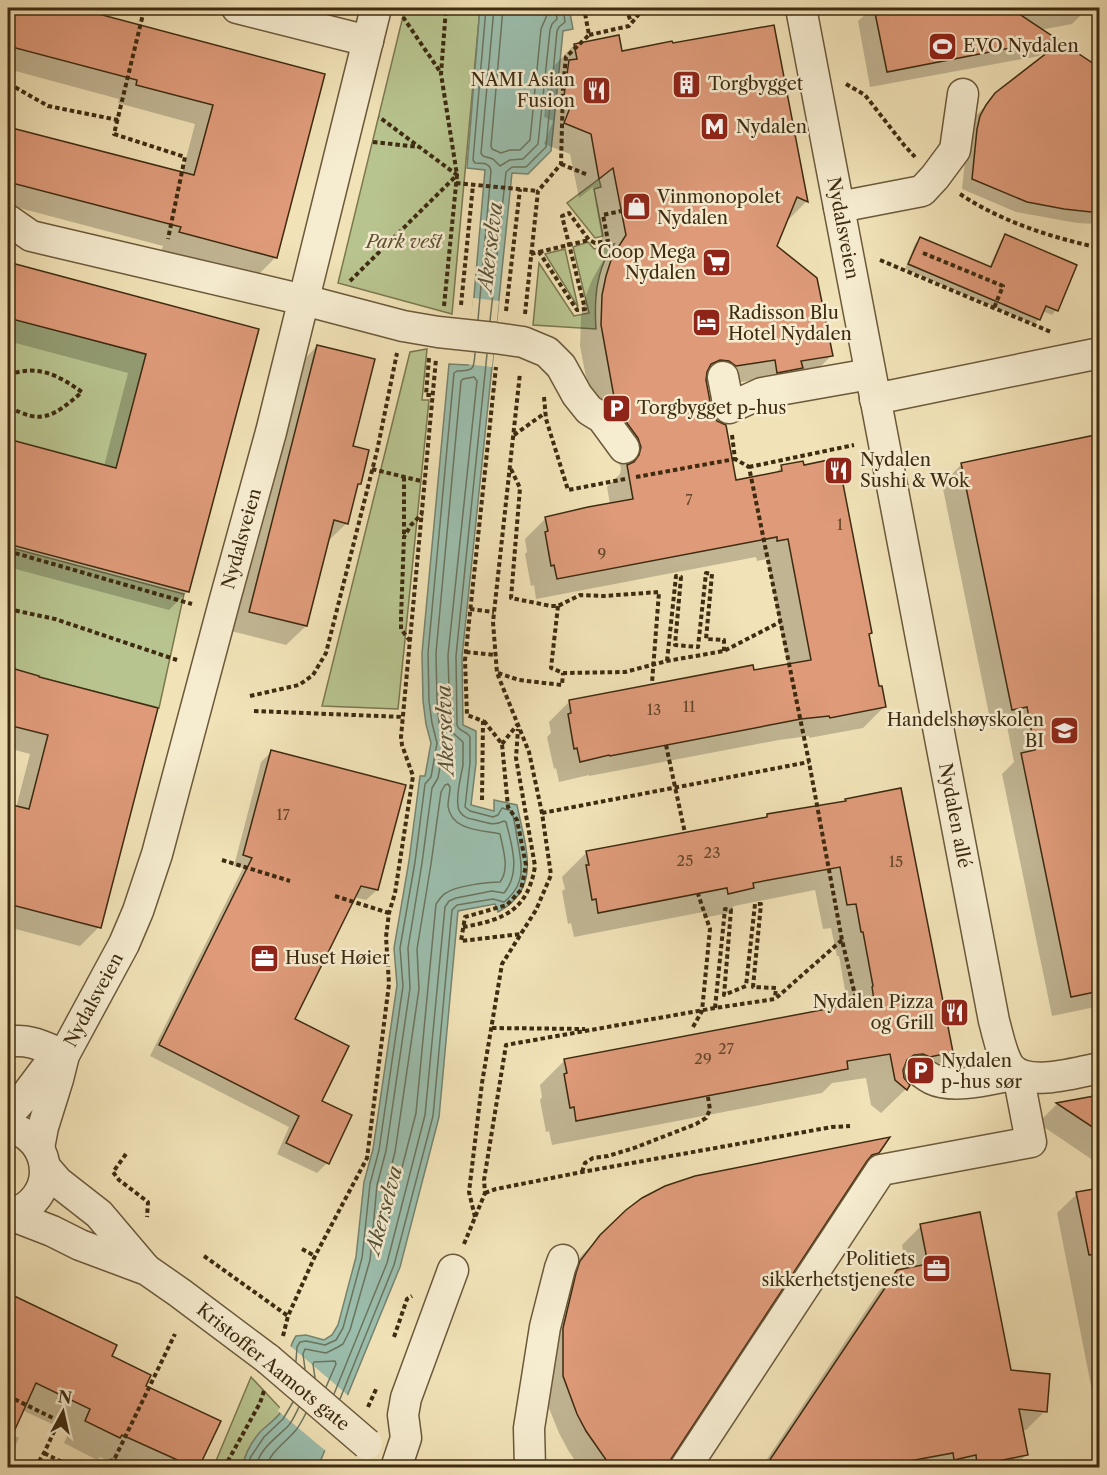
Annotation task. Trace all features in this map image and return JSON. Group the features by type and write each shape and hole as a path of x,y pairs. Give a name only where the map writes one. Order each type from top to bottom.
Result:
{"street":[{"path":"237,8 368,41"},
{"name":"Nydalsveien","path":"8,1214 32,1203 40,1192 44,1180 43,1127 63,1055 120,952 151,874 271,432 376,8"},
{"name":"Nydalsveien","path":"801,8 873,386"},
{"path":"839,207 922,191 955,150 963,94"},
{"path":"8,220 31,236 304,300 403,326 523,342 547,351 561,366 589,410 609,413 624,448"},
{"path":"723,377 729,408 762,393 873,386 1100,353"},
{"name":"Nydalen allé","path":"873,386 994,1021 1007,1063 1018,1074"},
{"name":"Nydalsveien","path":"8,1042 20,1040 34,1042 63,1055"},
{"name":"Nydalsveien","path":"8,1115 45,1070 63,1055"},
{"path":"920,1071 933,1079 946,1083 962,1083 1018,1074 1040,1078 1100,1068"},
{"path":"686,1467 881,1170 1031,1142 1018,1074"},
{"name":"Kristoffer Aamots gate","path":"8,1128 28,1136 58,1182 99,1214 147,1270"},
{"name":"Kristoffer Aamots gate","path":"8,1214 80,1245 147,1270 268,1359 396,1467"},
{"path":"530,1467 529,1428 539,1361 545,1327 563,1260"},
{"path":"396,1467 406,1438 403,1415 406,1398 453,1270"}],"path":[{"path":"398,8 441,74"},
{"path":"443,315 457,175 441,74 446,8"},
{"path":"585,8 589,34"},
{"path":"626,8 631,23"},
{"path":"524,324 538,191 561,164 566,57 589,34 629,26 639,14 638,8"},
{"path":"144,10 114,134 185,157 170,225"},
{"path":"8,86 13,86 48,106 118,120"},
{"path":"372,111 457,175"},
{"path":"364,141 420,147"},
{"path":"561,164 588,175"},
{"path":"349,282 457,175"},
{"path":"456,183 538,191"},
{"path":"461,307 473,185"},
{"path":"520,189 492,339 465,660 467,715 483,721 502,744 508,807 517,820 525,865 521,890 507,905 465,917 461,941 522,934"},
{"path":"539,252 577,310 585,309 562,216 569,213 589,240 595,243 608,241 603,215 621,211"},
{"path":"531,254 589,240"},
{"path":"923,253 1003,286 994,308"},
{"path":"880,260 1051,332"},
{"path":"250,696 299,685 313,675 326,653 377,451 399,342"},
{"path":"430,347 426,395 433,395"},
{"path":"204,1256 288,1316 315,1256 367,1158 389,984 386,937 389,913 395,893 412,776 401,737 435,369"},
{"path":"475,1217 469,1192 482,1083 502,964 536,910 551,875 542,813 529,752 497,673 493,622 520,369"},
{"path":"8,375 23,370 45,371 81,392 56,413 45,417 34,418 8,406"},
{"path":"729,408 735,459"},
{"path":"514,435 545,413"},
{"path":"546,419 565,478"},
{"path":"703,464 735,459 749,467 860,444"},
{"path":"510,467 520,488 511,598 558,606 580,595 604,596 659,592 652,683"},
{"path":"749,467 809,762 842,940 855,995"},
{"path":"372,470 425,482"},
{"path":"404,477 401,629 410,641"},
{"path":"404,537 411,525 422,514"},
{"path":"8,550 192,604"},
{"path":"667,661 676,576 681,577 675,645 698,647 706,573 712,574 706,639 724,640 724,651"},
{"path":"558,606 550,668 563,673 625,672 667,661 724,651 780,622"},
{"path":"8,609 55,619 177,660"},
{"path":"470,609 494,612"},
{"path":"466,652 496,655"},
{"path":"497,673 519,680 562,685 563,673"},
{"path":"254,711 404,717"},
{"path":"482,800 483,721"},
{"path":"502,744 518,725"},
{"path":"463,927 488,922 508,914 519,905 532,883 535,866 516,758 518,725"},
{"path":"666,745 685,832"},
{"path":"542,813 809,762"},
{"path":"222,860 290,881"},
{"path":"693,1028 702,1011 710,929 698,894"},
{"path":"335,896 389,913"},
{"path":"715,1008 725,909 731,910 723,995 746,986 755,904 761,904 753,987 776,988 775,999"},
{"path":"842,940 775,999 506,1045 484,1180 485,1193 582,1172 832,1127 850,1126"},
{"path":"492,1028 595,1029"},
{"path":"582,1172 585,1163 593,1158 628,1150 696,1124 705,1118 710,1110 708,1097"},
{"path":"126,1154 113,1172 119,1180 148,1203 147,1217"},
{"path":"302,1249 315,1256"},
{"path":"114,1460 175,1334"},
{"path":"8,1396 59,1421 35,1467"},
{"path":"44,1453 62,1463 75,1466 114,1460 129,1467"}],"green space":[{"name":"Park vest","path":"405,8 480,8 452,314 338,283"},
{"path":"599,179 601,187 594,189 603,236 595,238 567,203"},
{"path":"588,242 594,249 614,244 600,274 595,307 596,329 533,325 539,263 574,316 589,313 573,247"},
{"path":"565,249 578,307 545,254"},
{"path":"8,317 148,355 117,470 8,440"},
{"path":"427,349 422,400 429,400 398,709 322,706 410,352"},
{"path":"8,547 184,594 159,708 8,669"},
{"path":"251,1377 282,1410 254,1440 242,1467 213,1468"}],"water":[{"name":"Akerselva","path":"480,8 569,8 573,29 563,31 551,151 528,174 512,173 462,657 463,725 476,731 476,763 471,805 494,811 494,800 517,805 526,851 526,878 521,891 512,902 498,912 495,904 458,911 439,1117 400,1267 318,1467 242,1468 255,1439 280,1413 285,1404 290,1351 296,1336 306,1335 324,1340 332,1335 338,1325 356,1257 364,1182 373,1149 397,985 394,948 409,861 420,776 425,776 431,743 423,701 422,653 449,364 468,365 485,170 467,168"}],"pier":[{"path":"473,298 499,301 492,367 466,364"},
{"path":"288,1344 350,1397 327,1452 278,1411 290,1376 286,1354"}],"building":[{"path":"8,8 76,8 325,74 277,258 179,232 181,227 8,182 8,127 194,175 213,105 136,85 137,80 8,46"},
{"path":"874,8 1010,8 1057,39 887,72"},
{"path":"774,25 808,202 797,197 777,246 817,278 833,356 801,361 803,368 777,373 775,360 736,366 729,361 720,360 711,364 706,380 712,412 717,421 726,425 736,480 782,471 781,465 803,461 804,465 838,458 872,633 869,634 879,686 882,686 886,707 830,718 829,716 801,719 580,762 577,748 574,749 568,714 571,713 569,700 753,665 754,670 811,660 788,539 777,541 777,537 557,579 554,565 551,566 545,532 548,531 545,517 633,499 627,465 634,462 641,447 638,438 616,408 601,325 602,295 606,276 612,257 626,235 613,168 599,179 591,134 564,123 573,100 564,96 569,60 577,59 574,44 619,35 622,51"},
{"path":"1061,42 1100,68 1100,213 1027,202 972,179 977,129 986,105 995,93"},
{"path":"1005,234 1077,265 1058,311 1046,306 1040,320 908,264 920,237 991,267"},
{"path":"8,262 259,329 189,592 8,544 8,439 116,468 146,354 8,318"},
{"path":"317,345 375,359 353,446 369,450 361,484 358,484 348,524 334,520 307,626 249,612"},
{"name":"Handelshøyskolen BI","path":"1100,434 1100,991 1071,997 1021,753 1035,750 1027,707 1012,710 961,463"},
{"path":"8,667 158,708 101,928 8,904 8,804 29,809 48,735 8,725"},
{"name":"Huset Høier","path":"271,750 406,785 378,890 361,886 295,1019 349,1046 322,1101 352,1115 329,1164 286,1143 299,1116 159,1045 252,858 243,855"},
{"path":"901,788 953,1052 930,1057 923,1054 914,1055 907,1060 903,1070 904,1078 910,1085 907,1090 895,1080 890,1054 847,1061 848,1069 576,1121 574,1107 570,1108 564,1074 567,1073 564,1059 874,1000 856,904 847,905 840,867 753,883 754,888 728,894 727,888 598,913 596,899 592,900 586,851 767,817 767,814 846,801 845,799"},
{"path":"1100,1095 1100,1132 1056,1103"},
{"path":"890,1137 879,1153 872,1155 867,1161 671,1459 668,1467 611,1467 577,1414 563,1376 563,1328 576,1273 580,1261 600,1235 626,1210 642,1198 665,1186 695,1176"},
{"path":"1100,1188 1100,1254 1089,1255 1076,1192"},
{"path":"980,1212 1011,1370 1050,1374 1047,1412 1019,1409 1028,1455 977,1465 976,1455 954,1460 953,1453 877,1467 765,1467 897,1270 928,1264 920,1224"},
{"path":"8,1293 117,1345 112,1356 151,1375 146,1386 221,1421 199,1467 193,1467 122,1435 120,1438 85,1421 90,1409 36,1383 8,1445"}],"place":[{"name":"EVO Nydalen","path":"942,46"},
{"name":"Torgbygget","path":"687,84"},
{"name":"NAMI Asian Fusion","path":"596,90"},
{"name":"Nydalen","path":"715,127"},
{"name":"Vinmonopolet Nydalen","path":"636,207"},
{"name":"Coop Mega Nydalen","path":"717,262"},
{"name":"Radisson Blu Hotel Nydalen","path":"707,323"},
{"name":"Torgbygget p-hus","path":"616,408"},
{"name":"Nydalen Sushi & Wok","path":"839,470"},
{"name":"Handelshøyskolen BI","path":"1065,730"},
{"name":"Huset Høier","path":"264,958"},
{"name":"Nydalen Pizza og Grill","path":"955,1012"},
{"name":"Nydalen p-hus sør","path":"920,1071"},
{"name":"Politiets sikkerhetstjeneste","path":"936,1269"}]}
